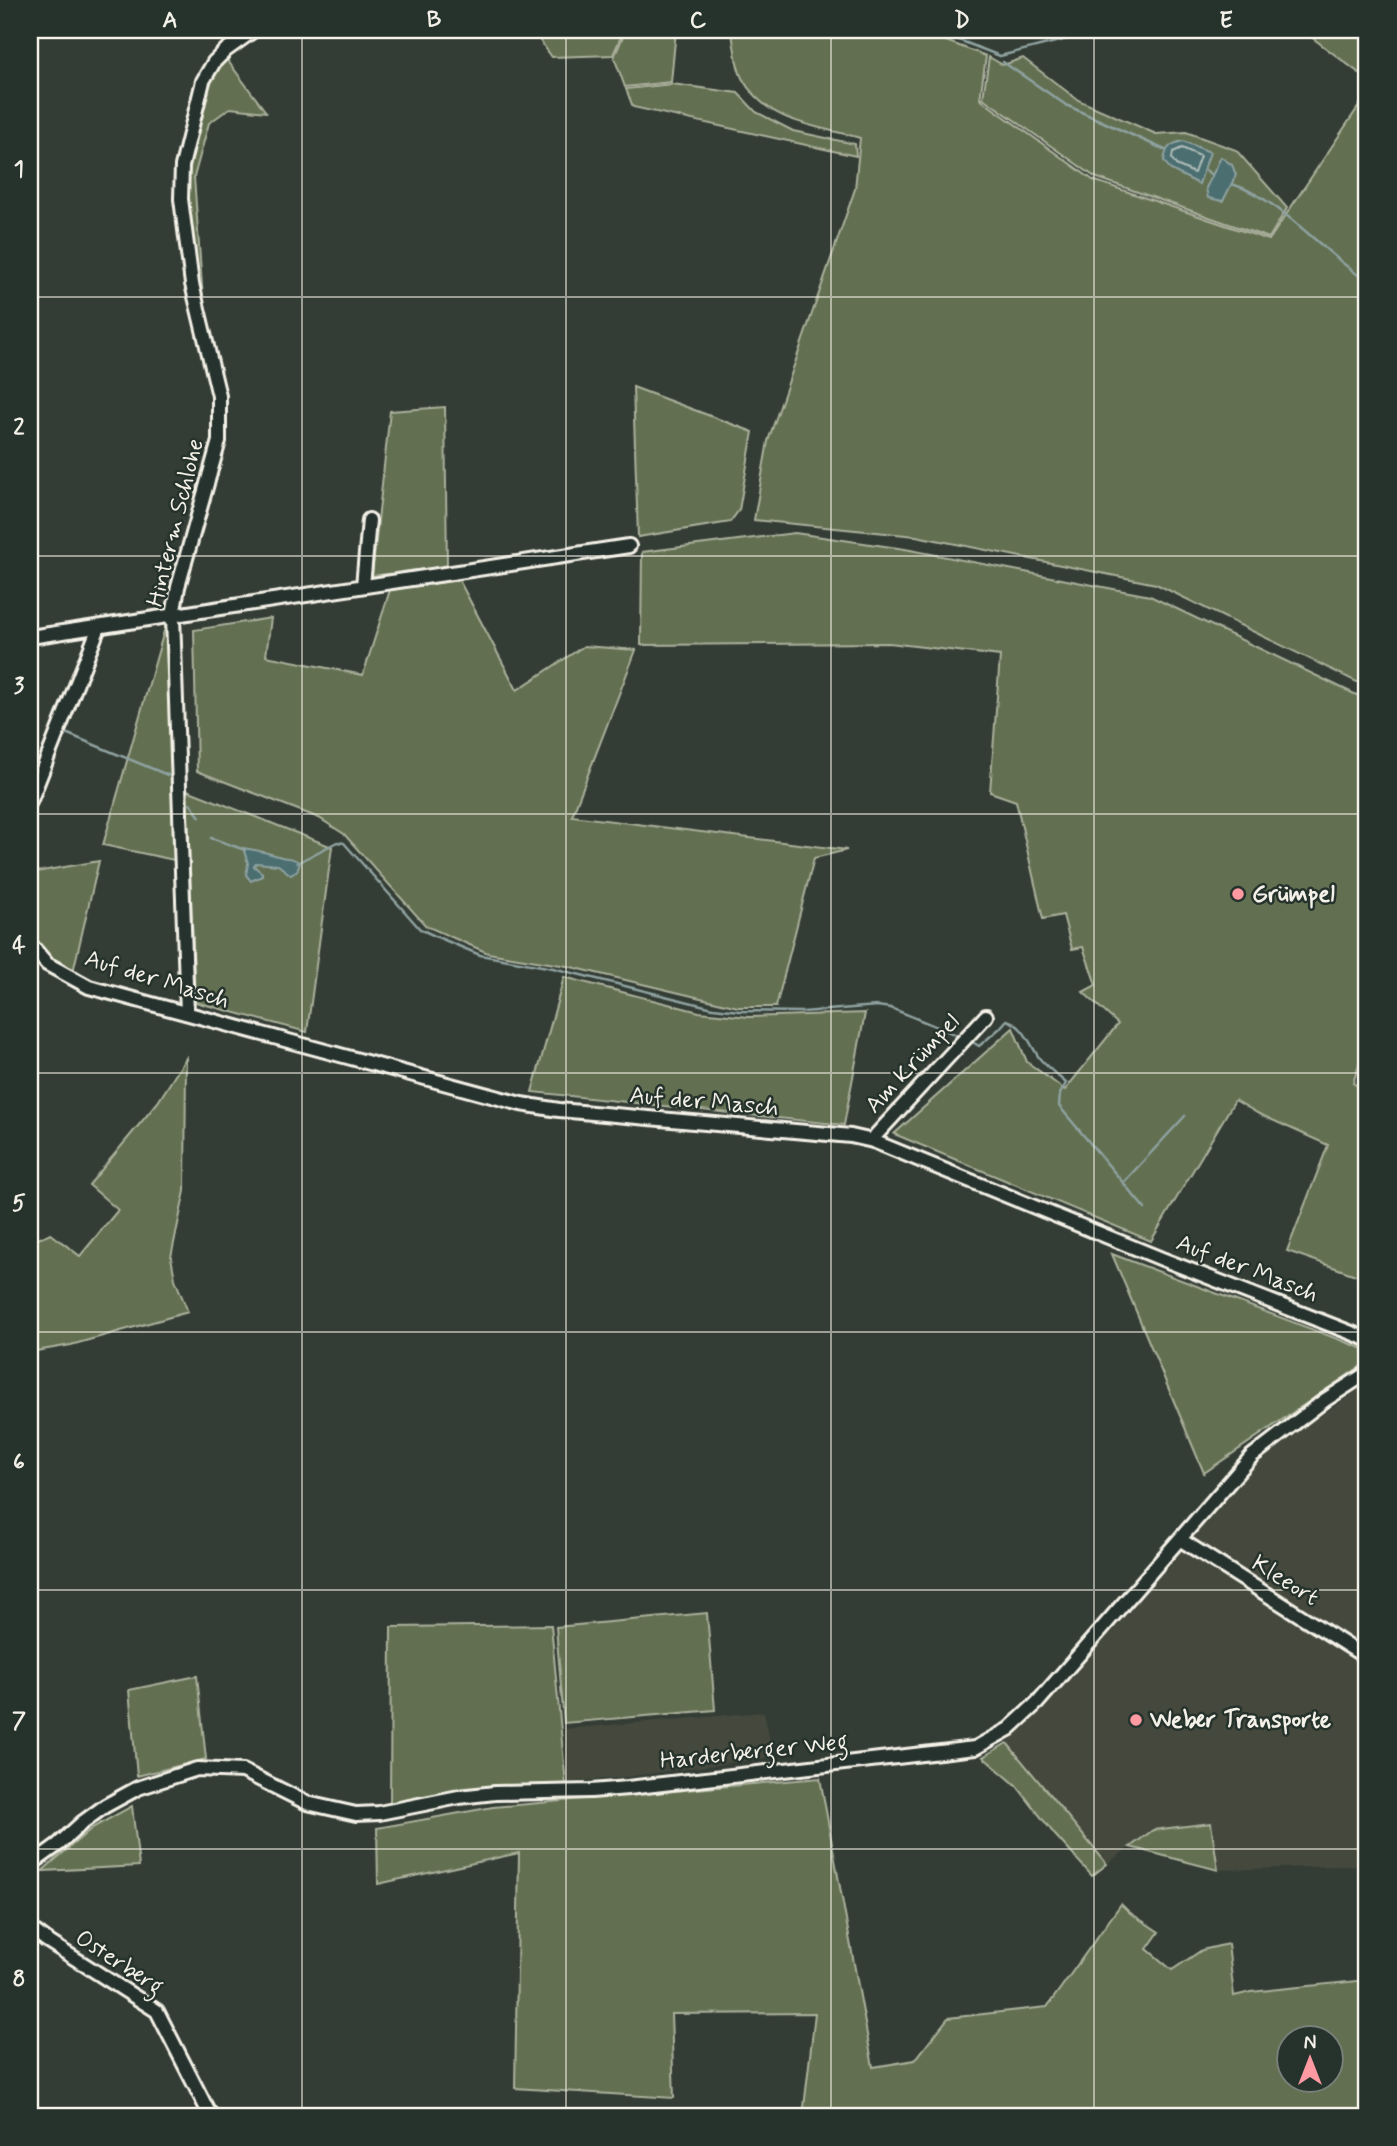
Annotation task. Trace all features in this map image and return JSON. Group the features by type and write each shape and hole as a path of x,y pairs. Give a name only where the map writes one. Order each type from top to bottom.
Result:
{"street":[{"name":"Hinterm Schlohe","path":"187,1013 173,616 178,587 219,442 219,396 192,284 181,199 182,166 203,81 214,62 226,50 254,30"},
{"path":"363,586 369,520"},
{"path":"30,637 629,547"},
{"path":"30,802 99,627"},
{"name":"Auf der Masch","path":"30,944 47,964 89,987 522,1104 559,1110 851,1136 873,1141 1367,1339"},
{"name":"Am Krümpel","path":"873,1141 986,1016"},
{"name":"Harderberger Weg","path":"30,1865 105,1806 138,1788 197,1769 243,1771 307,1803 356,1814 379,1813 459,1797 495,1793 628,1788 975,1748 1009,1729 1037,1703 1251,1456 1325,1400 1367,1373"},
{"name":"Kleeort","path":"1181,1540 1367,1658"},
{"name":"Osterberg","path":"30,1928 157,2011 208,2111 214,2116"}],"shaded area":[{"path":"1367,1384 1367,1865 1218,1870 1211,1823 1153,1830 1107,1864 1007,1743 1263,1455"},
{"path":"764,1712 773,1757 618,1778 567,1782 564,1729"}],"green space":[{"path":"532,30 624,30 613,55 552,57"},
{"path":"626,30 676,30 671,82 625,87 614,57"},
{"path":"731,30 917,30 986,56 980,99 1093,180 1269,240 1367,94 1367,687 1156,584 916,536 754,520 768,441 855,189 860,138 794,120 765,105 752,93 742,78"},
{"path":"1302,30 1367,30 1367,79"},
{"path":"225,57 266,112 230,108 209,123 194,177 204,313 187,199 189,168 208,82"},
{"path":"989,57 1003,65 1023,58 1078,100 1156,134 1186,132 1236,150 1287,208 1269,238 1095,177 983,98"},
{"path":"672,84 738,93 756,112 793,131 855,144 856,156 633,107 626,89"},
{"path":"633,387 753,432 739,510 730,522 638,537"},
{"path":"445,407 447,566 372,576 390,411"},
{"path":"795,533 905,549 1150,596 1367,700 1367,1039 1353,1083 1367,1092 1367,1279 1287,1251 1328,1145 1259,1114 1235,1100 1151,1241 894,1134 1013,1028 1027,1062 1065,1090 1118,1024 1083,992 1096,985 1083,947 1072,949 1063,915 1043,919 1016,801 990,792 1000,656 889,643 641,645 642,552"},
{"path":"459,580 517,690 584,646 636,650 572,816 847,850 814,858 776,1007 738,1007 567,966 488,953 426,926 344,834 319,818 197,771 194,630 271,618 266,656 363,675 390,590"},
{"path":"166,624 168,642 174,860 103,845"},
{"path":"187,790 332,847 307,1032 195,1002"},
{"path":"99,861 73,972 47,955 30,934 30,873"},
{"path":"564,977 699,1012 749,1017 865,1013 844,1125 532,1092"},
{"path":"186,1058 185,1191 171,1257 175,1279 188,1312 71,1345 30,1352 30,1242 51,1234 80,1256 118,1210 89,1185 158,1102"},
{"path":"1112,1254 1364,1349 1367,1362 1204,1473"},
{"path":"707,1613 715,1710 564,1723 556,1627"},
{"path":"551,1625 566,1785 489,1786 390,1805 391,1627"},
{"path":"197,1676 206,1759 137,1776 129,1690"},
{"path":"1007,1743 1107,1864 1092,1876 1055,1835 1016,1785 983,1757"},
{"path":"820,1778 873,2067 915,2060 948,2018 1047,2007 1121,1904 1159,1932 1147,1949 1172,1970 1202,1950 1228,1944 1234,1996 1367,1980 1367,2116 803,2116 815,2013 671,2014 674,2098 515,2088 519,1853 378,1884 377,1828 493,1807"},
{"path":"132,1806 139,1866 42,1871 92,1828"},
{"path":"1211,1823 1218,1870 1130,1847 1153,1830"}],"water":[{"path":"1183,141 1210,152 1199,184 1171,170 1164,161 1169,147"},
{"path":"1221,157 1232,165 1236,175 1223,201 1208,198 1206,188"},
{"path":"243,848 291,858 300,863 297,871 291,875 278,865 256,863 254,866 262,876 251,881 246,875 248,863"}],"waterway":[{"path":"933,30 1000,56 1103,30"},
{"path":"1003,62 1066,105 1165,150"},
{"path":"1204,169 1212,175"},
{"path":"1232,184 1250,191 1285,214 1367,281"},
{"path":"68,734 170,776"},
{"path":"190,803 200,817"},
{"path":"211,838 245,850"},
{"path":"297,863 337,842 344,843 420,929 480,955 553,968 713,1008 803,1012 877,1006 891,1008 959,1036"},
{"path":"969,1040 979,1046 1007,1020 1018,1027 1040,1059 1066,1083 1060,1094 1059,1106 1145,1209"},
{"path":"1123,1183 1185,1116"}],"place":[{"name":"Grümpel","path":"1238,894"},
{"name":"Weber Transporte","path":"1136,1720"}]}
